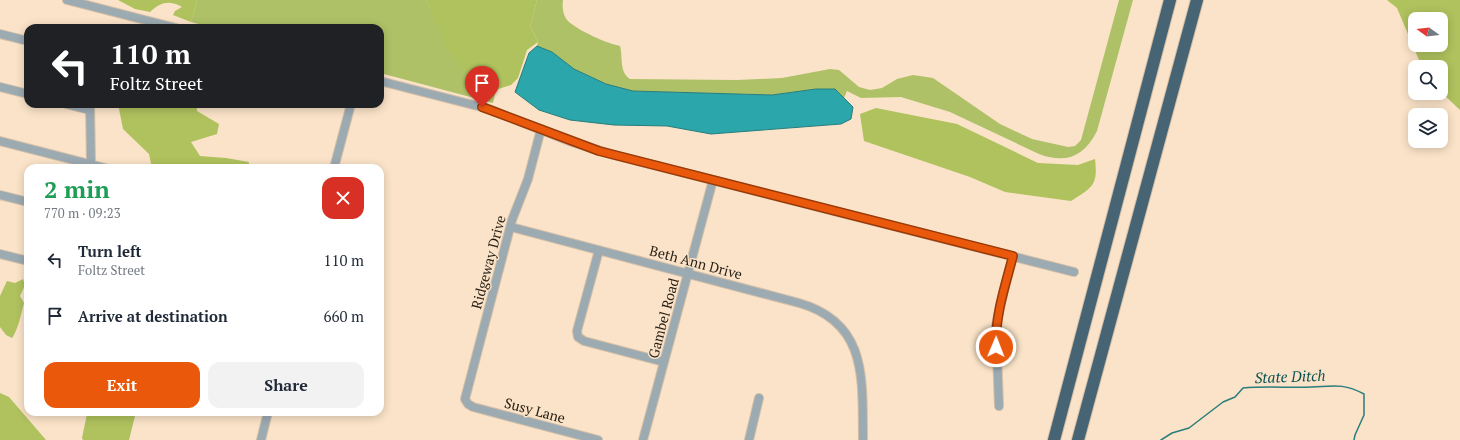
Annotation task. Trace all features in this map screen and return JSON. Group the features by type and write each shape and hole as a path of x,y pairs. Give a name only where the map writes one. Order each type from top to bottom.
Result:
{"highway":[{"path":"1054,440 1170,0"},
{"path":"1078,440 1197,0"}],"street":[{"path":"67,0 160,24"},
{"path":"0,34 24,40"},
{"path":"384,82 482,107 599,151 1074,272"},
{"path":"0,87 24,93"},
{"path":"0,141 91,164 90,108"},
{"path":"335,164 350,108"},
{"name":"Ridgeway Drive","path":"467,403 465,395 511,227 528,179 541,129"},
{"name":"Gambel Road","path":"643,440 713,180"},
{"path":"0,195 24,201"},
{"name":"Beth Ann Drive","path":"511,227 814,308 837,324 848,338 856,352 862,376 863,440"},
{"path":"599,250 577,331 578,337 584,341 664,362"},
{"path":"0,254 24,260"},
{"path":"999,406 996,326 1013,256"},
{"path":"749,440 759,398"},
{"name":"Susy Lane","path":"467,403 473,407 598,440"},
{"path":"261,440 267,416"}],"green space":[{"path":"118,0 197,0 191,22 173,15 175,11 182,7 173,3 162,4 150,12 135,9"},
{"path":"197,0 426,0 435,18 489,92 495,94 493,103 384,74 384,24 198,24 191,22"},
{"path":"426,0 537,0 530,26 538,42 527,50 518,78 511,85 489,92 474,83 447,48"},
{"path":"537,0 563,0 563,11 568,21 579,29 593,36 620,46 624,72 630,79 737,80 782,78 830,69 839,70 859,87 870,90 882,88 897,79 913,75 933,78 1000,124 1032,139 1068,147 1075,146 1081,140 1119,0 1133,0 1097,131 1092,140 1080,152 1066,158 1058,158 1039,154 950,112 901,97 861,98 847,91 844,98 835,89 816,89 772,95 633,91 606,84 574,69 552,52 537,46 538,42 530,26"},
{"path":"1387,0 1460,0 1460,110 1448,99 1448,60 1419,60 1416,52 1448,52 1448,12 1408,12 1408,34 1397,8"},
{"path":"119,108 197,108 197,111 219,124 217,134 191,142 200,156 226,158 249,162 249,164 151,164 149,154 123,129"},
{"path":"876,108 957,124 1038,163 1078,165 1095,159 1095,180 1089,188 1071,201 1005,192 970,177 864,141 860,114"},
{"path":"23,279 24,287 20,296 24,303 18,326 12,338 6,335 0,327 0,296 7,281 15,283"},
{"path":"0,393 9,397 46,440 0,440"},
{"path":"87,416 135,416 129,440 83,440 82,438"}],"water":[{"path":"537,46 552,52 574,69 606,84 633,91 772,95 816,89 835,89 853,107 851,119 841,124 711,134 667,126 614,125 570,120 539,110 515,92 529,53"}],"waterway":[{"name":"State Ditch","path":"1161,440 1172,433 1189,428 1223,402 1235,397 1243,388 1333,386 1350,388 1364,394 1364,415 1354,440"}],"route":[{"path":"482,107 599,151 1013,256 996,326 996,347"}]}
